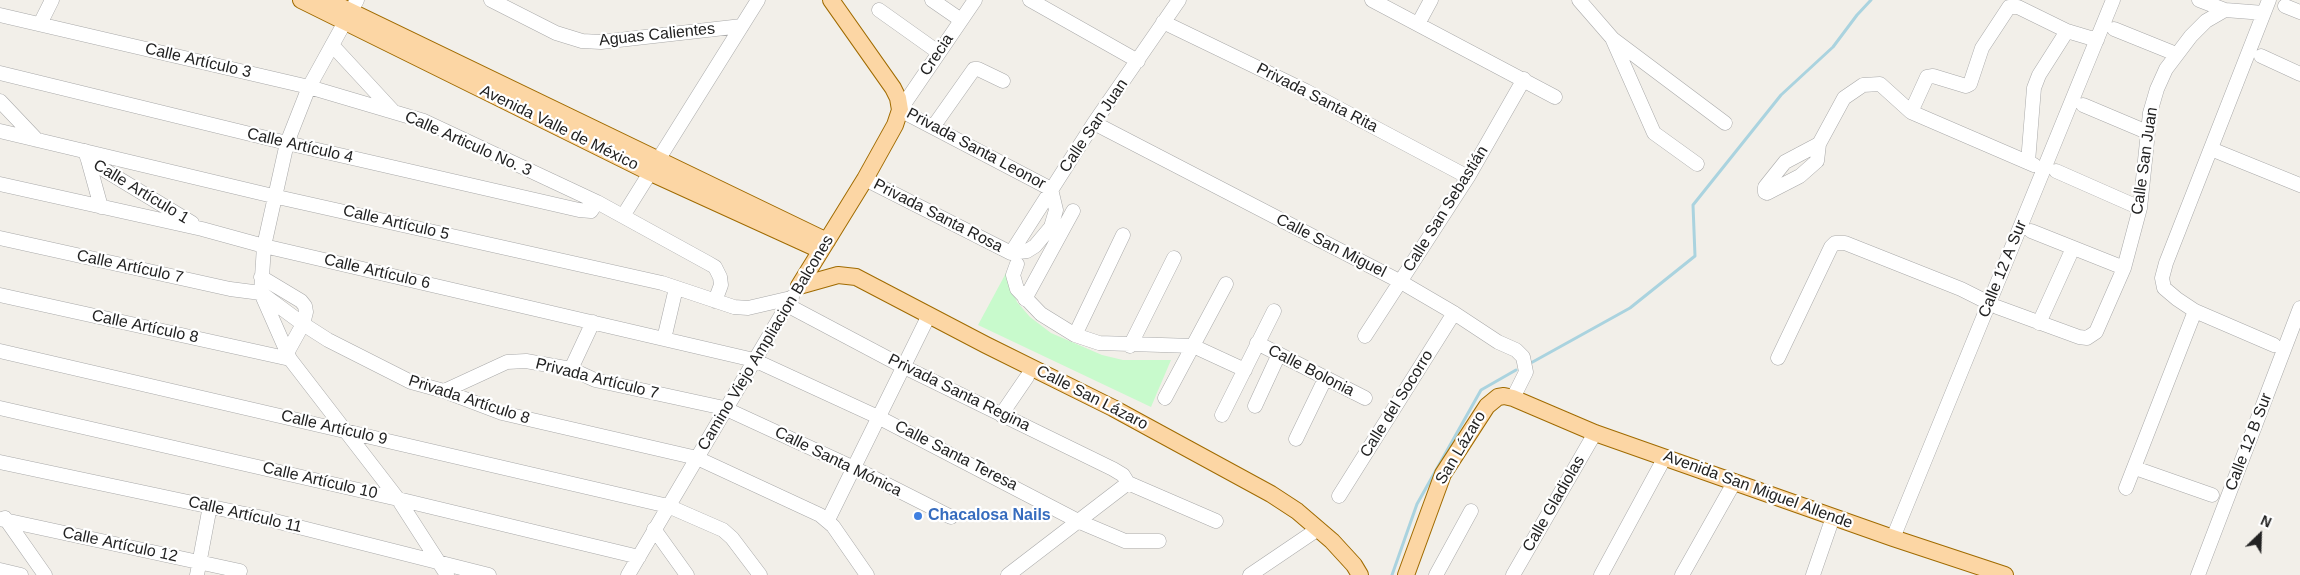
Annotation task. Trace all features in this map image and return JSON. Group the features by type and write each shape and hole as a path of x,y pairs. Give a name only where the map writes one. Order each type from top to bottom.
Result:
{"main road":[{"name":"Avenida Valle de México","path":"300,0 351,11"},
{"name":"Avenida Valle de México","path":"327,0 655,167 823,246"},
{"path":"831,0 893,88 898,98 900,110"},
{"name":"Camino Viejo Ampliacion Balcones","path":"792,296 866,179 895,124 900,110"},
{"name":"Calle San Lázaro","path":"792,296 820,278 846,274 871,284 1113,408 1270,494 1297,511 1318,529 1354,566 1360,575"},
{"name":"San Lázaro","path":"1406,575 1443,474 1487,406 1498,397 1513,398"},
{"name":"Avenida San Miguel Allende","path":"1513,398 1595,433 1833,516 1972,570 2006,575"}],"street":[{"path":"40,24 52,0"},
{"name":"Aguas Calientes","path":"491,0 556,33 582,41 601,42 742,26"},
{"path":"715,301 721,285 718,272 714,268 624,216 758,0"},
{"path":"932,0 961,20"},
{"name":"Crecia","path":"900,110 975,0"},
{"path":"1030,0 1138,61"},
{"name":"Calle San Juan","path":"1014,258 1051,189 1178,0"},
{"path":"1418,24 1431,0"},
{"path":"1578,0 1612,38 1725,124"},
{"name":"Calle 12 A Sur","path":"1893,538 2050,170 2113,0"},
{"path":"2199,0 2225,10 2267,6 2166,263 2162,278 2164,288 2177,300 2195,311 2274,345"},
{"path":"1380,2 1555,97"},
{"path":"2285,6 2300,12"},
{"path":"1911,112 1927,77 1933,76 1966,86 1970,84 1982,48 2009,7 2018,7 2068,31 2097,40"},
{"path":"879,10 938,52"},
{"name":"Calle San Juan","path":"2039,323 2087,338 2096,332 2124,268 2140,208 2147,132 2157,89 2176,54 2191,36 2206,21 2225,10"},
{"path":"351,11 309,86 287,143 273,196 264,246 261,293 289,356 398,499 447,575"},
{"name":"Calle Artículo 3","path":"0,15 309,86 394,112"},
{"name":"Privada Santa Rita","path":"1164,22 1306,91 1468,177"},
{"path":"2114,29 2176,54"},
{"path":"2028,162 2034,88 2039,75 2068,31"},
{"path":"1612,38 1654,133 1697,164"},
{"name":"Calle Articulo No. 3","path":"332,45 394,112 424,121 624,216"},
{"path":"2261,56 2300,74"},
{"path":"933,127 974,69 978,68 1003,81"},
{"name":"Calle Artículo 4","path":"0,73 287,143 584,211 591,210 597,202"},
{"name":"Calle San Sebastián","path":"1365,336 1468,177 1524,79"},
{"path":"1820,144 1844,98 1863,85 1880,84 1911,112 2140,208"},
{"path":"0,101 38,140"},
{"path":"2083,105 2147,132"},
{"name":"Privada Santa Leonor","path":"900,110 1051,189"},
{"name":"Calle San Miguel","path":"1094,123 1400,282 1454,313 1498,342 1516,350 1523,356 1526,372 1513,398"},
{"name":"Calle Artículo 5","path":"0,130 86,155 652,281 715,301 748,308 792,296"},
{"path":"2211,149 2300,185"},
{"path":"86,155 101,207"},
{"name":"Calle Artículo 1","path":"86,155 202,229"},
{"name":"Privada Santa Rosa","path":"866,179 1014,258"},
{"name":"Calle Artículo 6","path":"0,184 202,229 264,246 754,360"},
{"path":"1023,296 1025,285 1023,273 1014,258 1035,246 1051,227 1056,210 1051,189"},
{"path":"1023,296 1073,211"},
{"path":"2031,231 2124,268"},
{"path":"1074,335 1123,235"},
{"name":"Calle Artículo 7","path":"0,238 261,293"},
{"path":"1778,358 1831,247 1835,243 1845,243 1961,289 1993,305 2039,323 2073,248"},
{"path":"1130,346 1174,258"},
{"path":"261,277 301,301 306,312 303,324 289,356"},
{"path":"1165,398 1226,284"},
{"path":"664,339 676,288"},
{"name":"Privada Artículo 8","path":"261,293 303,324 411,382 444,391 502,413 697,458 828,520"},
{"name":"Calle Artículo 8","path":"0,295 289,356"},
{"name":"Camino Viejo Ampliacion Balcones","path":"628,575 697,458 724,408 792,296"},
{"name":"Privada Santa Regina","path":"792,296 904,367 1123,475 1128,483 1216,521"},
{"path":"1023,296 1041,314 1074,335 1099,343 1130,346 1193,346 1245,370"},
{"name":"Calle 12 B Sur","path":"2198,575 2300,308"},
{"path":"1222,416 1274,311"},
{"path":"2126,488 2195,311"},
{"name":"Calle del Socorro","path":"1339,496 1454,313"},
{"path":"867,575 828,520 929,315"},
{"path":"572,369 593,322"},
{"name":"Calle Bolonia","path":"1258,343 1365,398"},
{"name":"Calle Artículo 9","path":"0,351 668,506 710,522 723,530 732,538 760,575"},
{"path":"1255,406 1279,354"},
{"name":"Calle Santa Teresa","path":"754,360 878,416 1080,522 1125,541 1159,541"},
{"name":"Privada Artículo 7","path":"444,391 507,362 526,361 572,369 595,380 724,408"},
{"path":"1001,415 1027,377"},
{"path":"1296,439 1325,379"},
{"name":"Calle Artículo 10","path":"0,408 398,499 638,557"},
{"name":"Calle Santa Mónica","path":"724,408 951,517"},
{"name":"Calle Gladiolas","path":"1513,575 1595,433"},
{"path":"1601,575 1665,457"},
{"name":"Calle Artículo 11","path":"0,462 210,506 489,575"},
{"path":"2135,468 2212,495"},
{"path":"1682,575 1735,481"},
{"path":"1008,575 1080,522 1128,483"},
{"path":"199,569 210,506"},
{"path":"1436,575 1472,511"},
{"path":"1813,575 1833,516"},
{"path":"2,517 45,575"},
{"name":"Calle Artículo 12","path":"2,517 199,569 240,571"},
{"path":"654,529 687,575"},
{"path":"1250,575 1318,529"},
{"path":"0,570 21,575"}],"green space":[{"path":"1006,273 1017,302 1030,317 1051,333 1102,355 1123,360 1171,360 1151,407 978,325"}],"waterway":[{"path":"1529,364 1630,308 1695,256 1693,205 1781,95 1833,47 1871,0"},
{"path":"1392,575 1417,504 1481,390 1516,370"}],"place":[{"name":"Chacalosa Nails","path":"918,516"}]}
